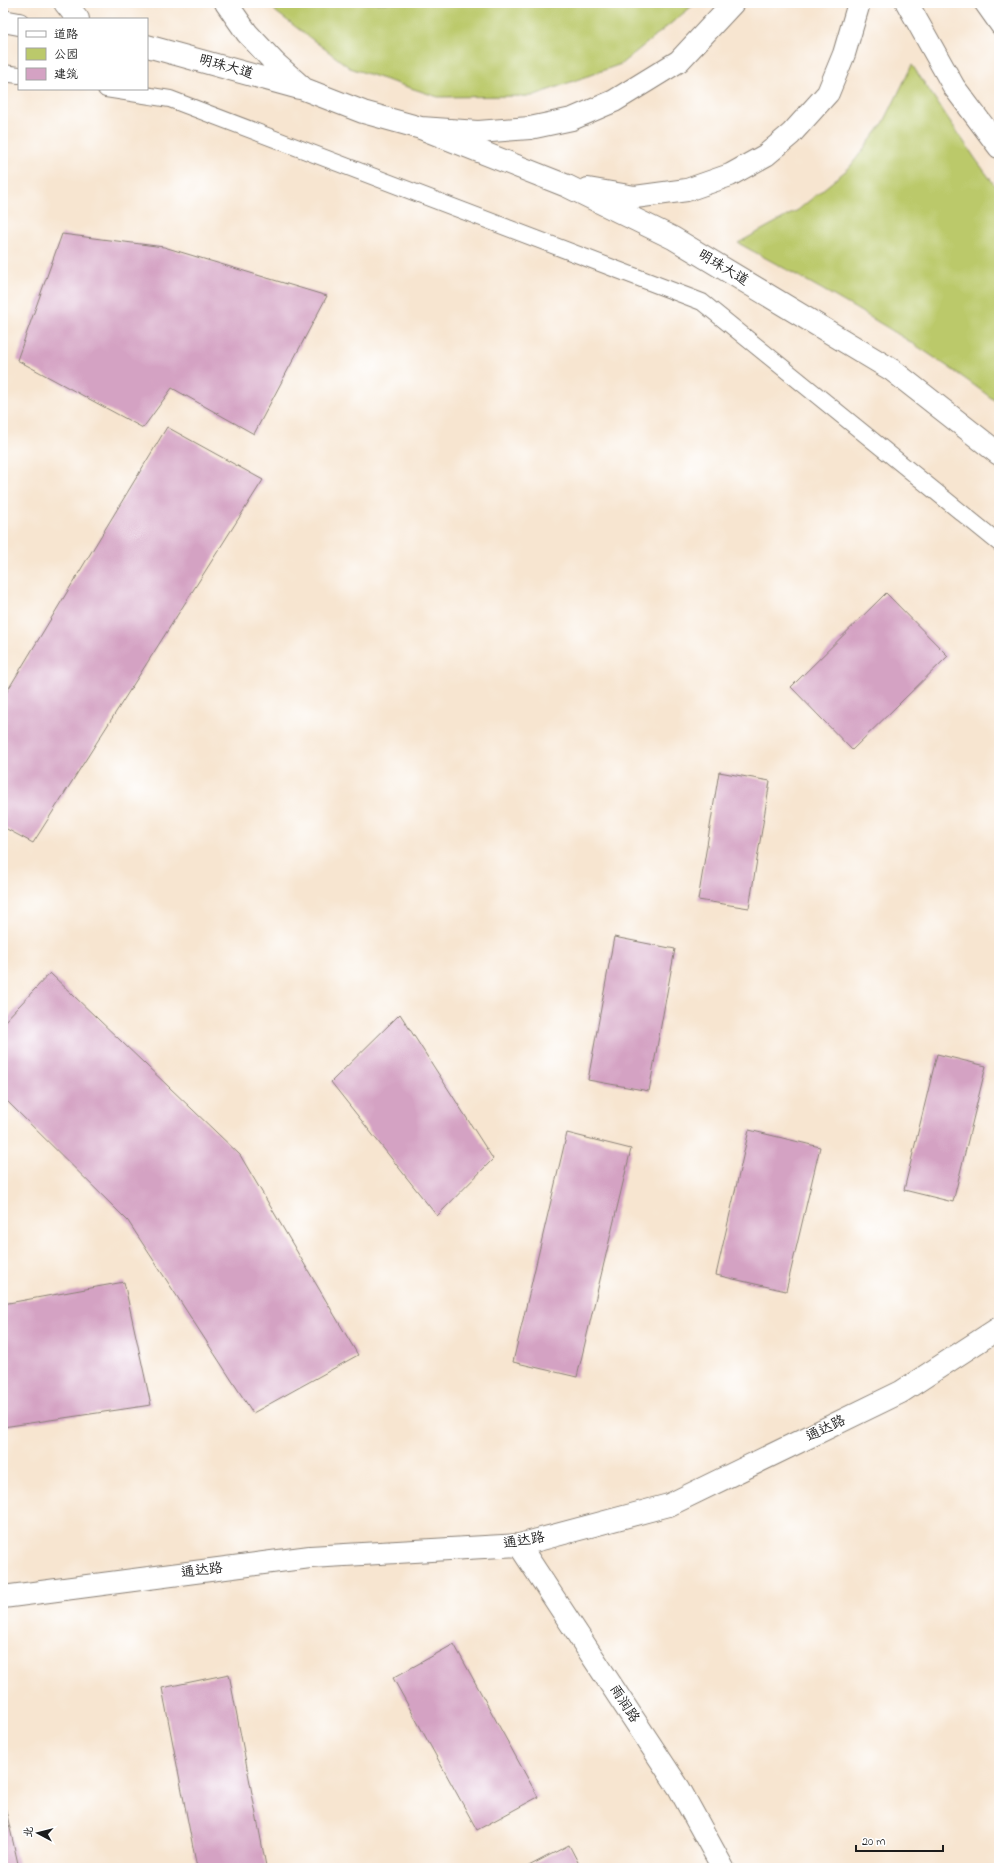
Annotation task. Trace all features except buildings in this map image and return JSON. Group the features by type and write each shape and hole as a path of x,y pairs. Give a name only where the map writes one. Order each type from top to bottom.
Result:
{"main road":[{"path":"65,3 77,18"},
{"path":"226,3 247,33 275,63 304,89 363,112 421,128 478,132 530,128 572,119 614,101 679,61 733,3"},
{"path":"567,186 636,197 687,190 730,175 766,155 791,134 828,93 844,54 859,3"},
{"path":"907,3 954,87 999,147"},
{"path":"3,21 18,24"},
{"name":"明珠大道","path":"148,46 304,89"},
{"name":"明珠大道","path":"421,128 567,186 673,238 892,370 999,454"},
{"name":"通达路","path":"3,1598 310,1557 519,1544 669,1505 901,1392 999,1328"},
{"name":"雨润路","path":"519,1544 679,1788 723,1868"}],"lane":[{"path":"982,3 999,27"},
{"path":"3,73 18,75"},
{"path":"112,90 170,99 702,302 999,544"}],"green space":[{"path":"270,3 696,3 621,64 532,96 438,97 350,68 276,12"},
{"path":"912,65 999,191 999,404 937,359 905,338 839,299 738,243 798,210 849,168 884,122"}]}
